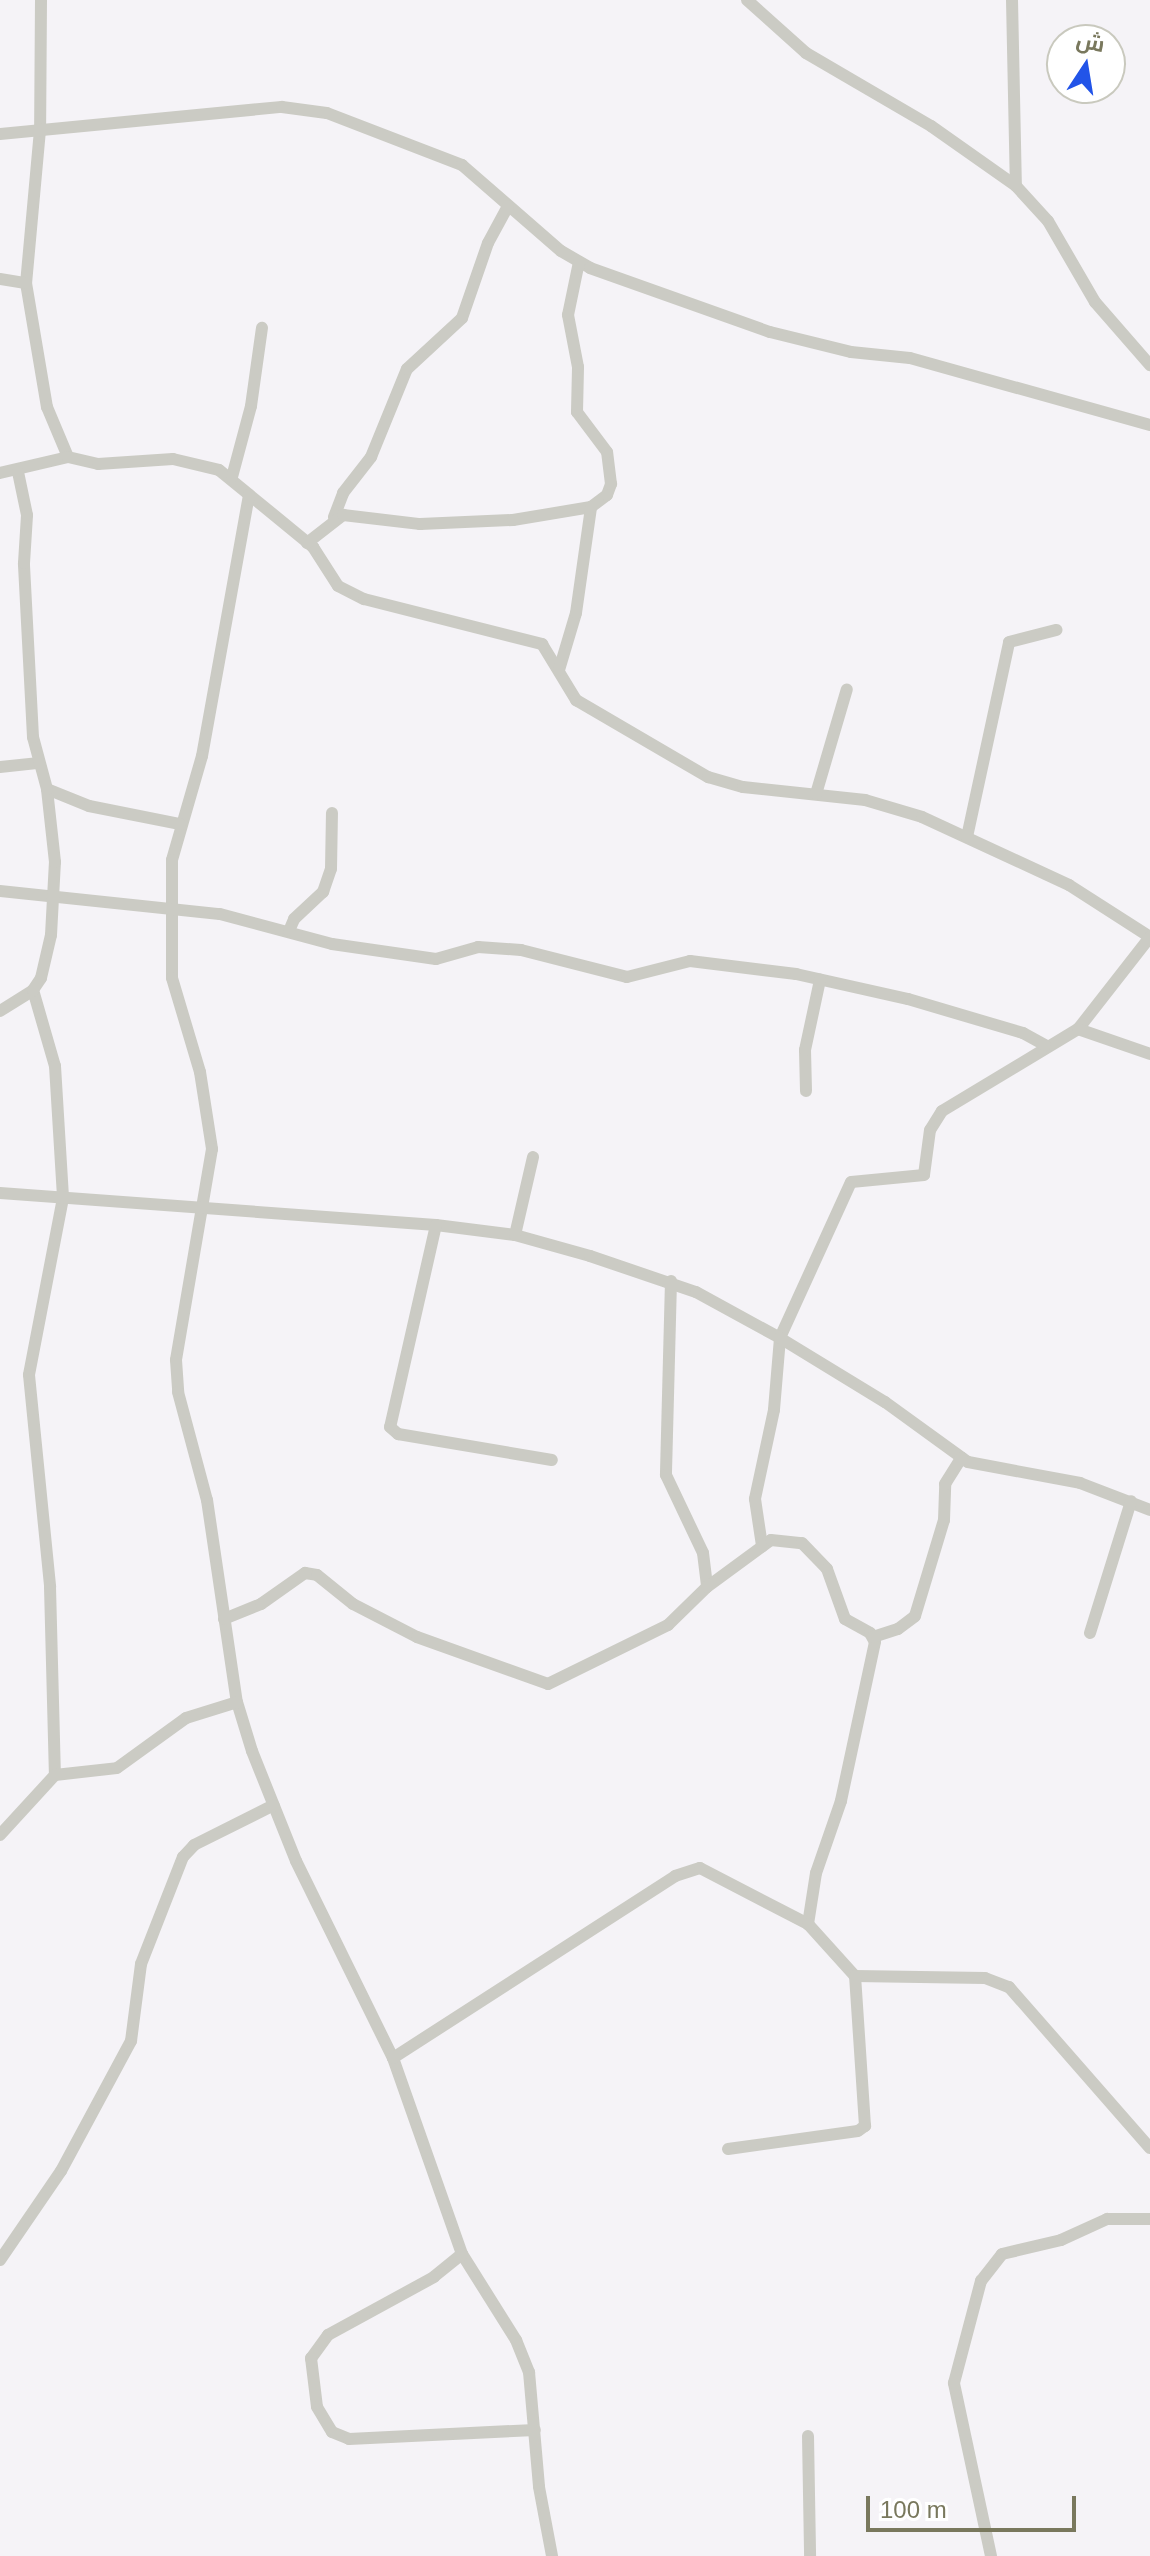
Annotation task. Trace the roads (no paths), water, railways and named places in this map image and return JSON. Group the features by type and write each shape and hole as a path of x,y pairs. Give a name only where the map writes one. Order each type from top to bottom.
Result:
{"street":[{"path":"41,0 40,130 26,283 47,407 68,457"},
{"path":"747,0 806,53 931,126 1016,186 1048,221 1095,302 1150,365"},
{"path":"1012,0 1016,186"},
{"path":"0,134 307,109 371,127 462,165 579,262 770,332 851,352 910,358 1150,425"},
{"path":"307,543 334,517 343,493 371,457 407,369 462,318 488,243 508,206"},
{"path":"334,517 420,524 513,520 591,507 607,495 611,465 607,452 577,412 578,367 568,315 579,262"},
{"path":"0,279 26,283"},
{"path":"232,477 251,406 262,328"},
{"path":"0,473 18,472 68,457 98,464 173,459 232,477 268,516 307,543 330,578 350,593 527,637 551,654 576,700 708,777 743,787 816,794 886,806 967,837 1069,885 1150,937 1078,1029 1045,1045 942,1111 930,1130 924,1175 851,1182 780,1338 774,1410 755,1499 762,1546"},
{"path":"0,1011 33,990 47,958 55,862 47,789 37,763 25,576 27,515 18,472"},
{"path":"249,495 211,711 172,860 172,978 200,1072 212,1149 176,1360 178,1392 207,1500 237,1702 274,1805 316,1905 393,2058 462,2254 516,2340 529,2372 552,2556"},
{"path":"559,670 576,613 591,507"},
{"path":"967,837 1009,642 1056,630"},
{"path":"816,794 847,689"},
{"path":"0,767 37,763"},
{"path":"47,789 89,806 180,824"},
{"path":"289,931 294,919 323,892 334,841 332,813"},
{"path":"0,891 172,908 289,931 332,944 436,959 478,947 498,948 627,977 690,961 820,980 1010,1029 1045,1045"},
{"path":"806,1091 805,1050 820,980"},
{"path":"0,1835 55,1775 50,1587 29,1375 63,1198 55,1066 33,990"},
{"path":"1078,1029 1150,1054"},
{"path":"515,1235 533,1157"},
{"path":"0,1193 436,1225 515,1235 671,1281 780,1338 885,1402 961,1458 1080,1483 1150,1510"},
{"path":"436,1225 390,1427 398,1434 552,1460"},
{"path":"671,1281 666,1475 703,1553 707,1587"},
{"path":"873,1637 898,1629 915,1616 944,1520 945,1484 961,1458"},
{"path":"1090,1633 1131,1501"},
{"path":"224,1619 261,1604 305,1573 317,1575 353,1604 417,1637 548,1684 668,1625 707,1587 771,1540 802,1543 827,1569 845,1619 873,1637"},
{"path":"808,1924 816,1873 841,1801 873,1637"},
{"path":"55,1775 103,1774 117,1768 186,1718 237,1702"},
{"path":"0,2260 61,2171 131,2041 150,1932 183,1857 194,1845 274,1805"},
{"path":"393,2058 693,1868 708,1870 808,1924 855,1976 865,2126 858,2131 728,2149"},
{"path":"855,1976 985,1978 1009,1987 1150,2148"},
{"path":"991,2556 954,2383 981,2281 1002,2254 1061,2240 1096,2221 1122,2216 1150,2219"},
{"path":"462,2254 434,2277 328,2335 311,2358 317,2407 332,2432 349,2439 535,2430"},
{"path":"808,2436 810,2556"}]}
